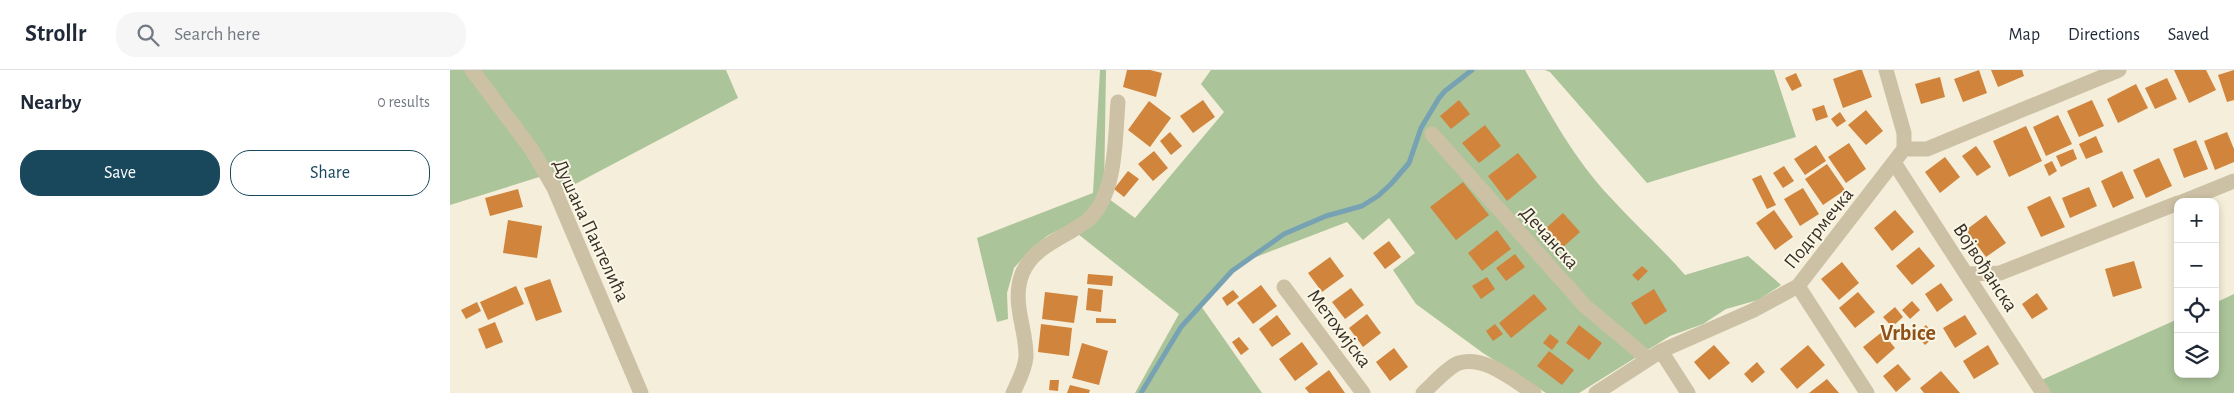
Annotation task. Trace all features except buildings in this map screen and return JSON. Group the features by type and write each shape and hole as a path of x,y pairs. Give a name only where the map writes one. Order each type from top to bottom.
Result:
{"street":[{"name":"Душана Пантелића","path":"472,70 532,150 554,188 641,393"},
{"path":"1886,70 1904,133 1904,149 1927,149 2119,70"},
{"path":"1013,393 1021,376 1026,357 1017,302 1022,273 1035,254 1089,218 1100,204 1111,176 1118,102"},
{"name":"Дечанска","path":"1432,134 1585,306 1654,354 1688,393"},
{"name":"Подгрмечка","path":"1596,393 1654,354 1754,310 1798,286 1895,164 1904,149"},
{"name":"Војвођанска","path":"1895,164 2043,393"},
{"path":"2192,198 2234,181"},
{"path":"1967,274 2000,273 2174,205"},
{"path":"1798,286 1867,393"},
{"name":"Метохијска","path":"1284,287 1363,393"},
{"path":"1423,393 1458,363 1472,361 1486,364 1534,393"}],"green space":[{"path":"450,70 726,70 738,98 562,191 552,173 450,205"},
{"path":"1100,70 1106,70 1104,193 1092,209 1076,221 1047,236 1029,251 1014,268 1007,293 1008,319 997,322 977,238 1093,193"},
{"path":"1211,70 1525,70 1585,168 1619,207 1685,275 1748,256 1781,285 1758,300 1726,309 1703,324 1670,336 1579,393 1546,393 1483,353 1416,304 1393,270 1415,253 1389,218 1363,240 1347,222 1243,262 1201,306 1262,393 1135,393 1179,314 1078,234 1109,199 1135,218 1224,112 1201,84"},
{"path":"1545,70 1774,70 1796,137 1647,183 1550,72"},
{"path":"2234,294 2234,393 2045,393 2037,382 2174,321 2174,378 2219,378 2219,301"}],"waterway":[{"path":"1141,393 1181,327 1232,271 1284,234 1326,216 1362,206 1378,196 1391,184 1409,163 1421,128 1439,98 1472,70"}],"district":[{"name":"Vrbice","path":"1908,332"}]}
